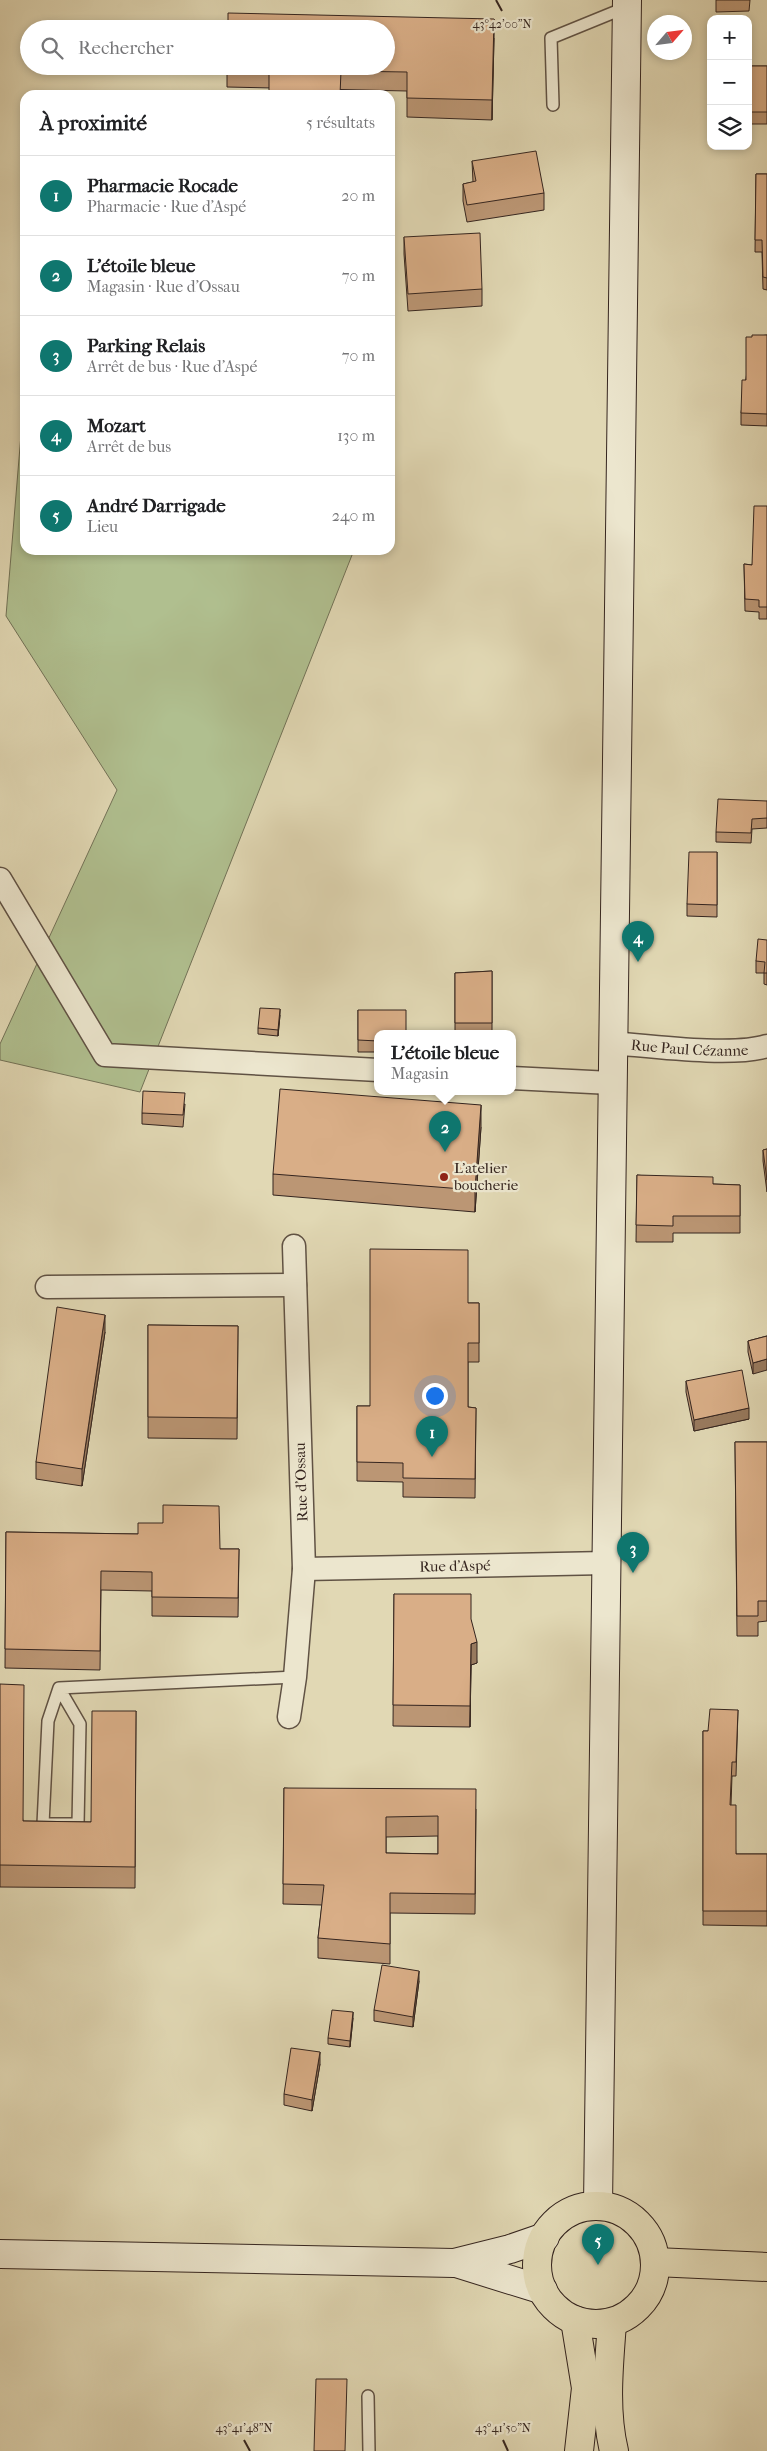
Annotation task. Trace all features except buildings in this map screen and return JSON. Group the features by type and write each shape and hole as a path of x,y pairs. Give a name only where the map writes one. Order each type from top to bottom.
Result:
{"main road":[{"path":"598,2206 611,1083 627,4"},
{"path":"598,2206 627,2215 641,2227 651,2243 656,2262 653,2282 644,2300 630,2314 612,2322 592,2324 574,2320 560,2312 548,2299 543,2290 538,2266 540,2249 545,2237 558,2220 573,2211 598,2206"},
{"path":"0,2254 454,2263 510,2249 545,2237"},
{"path":"656,2262 767,2267"},
{"path":"454,2263 543,2290"},
{"path":"574,2320 586,2388 579,2451"},
{"path":"612,2322 608,2374 609,2431 614,2451"}],"street":[{"path":"0,879 105,1055 374,1070"},
{"name":"Rue Paul Cézanne","path":"612,1043 716,1050 756,1049 767,1046"},
{"path":"516,1078 611,1083"},
{"name":"Rue d'Ossau","path":"289,1717 295,1677 304,1568 294,1246"},
{"path":"47,1287 295,1285"},
{"name":"Rue d'Aspé","path":"304,1568 606,1563"}],"lane":[{"path":"553,105 551,38 627,4"},
{"path":"59,1688 295,1677"},
{"path":"59,1688 80,1724 78,1824 43,1824 48,1721 59,1688"},
{"path":"368,2396 369,2451"}],"green space":[{"path":"20,447 20,555 352,555 140,1092 0,1060 0,1044 117,790 6,616"}],"place":[{"name":"Mozart","path":"638,962"},
{"name":"L'étoile bleue","path":"445,1152"},
{"name":"L'atelier boucherie","path":"444,1177"},
{"name":"Pharmacie Rocade","path":"432,1457"},
{"name":"Parking Relais","path":"633,1573"},
{"name":"André Darrigade","path":"598,2265"}]}
